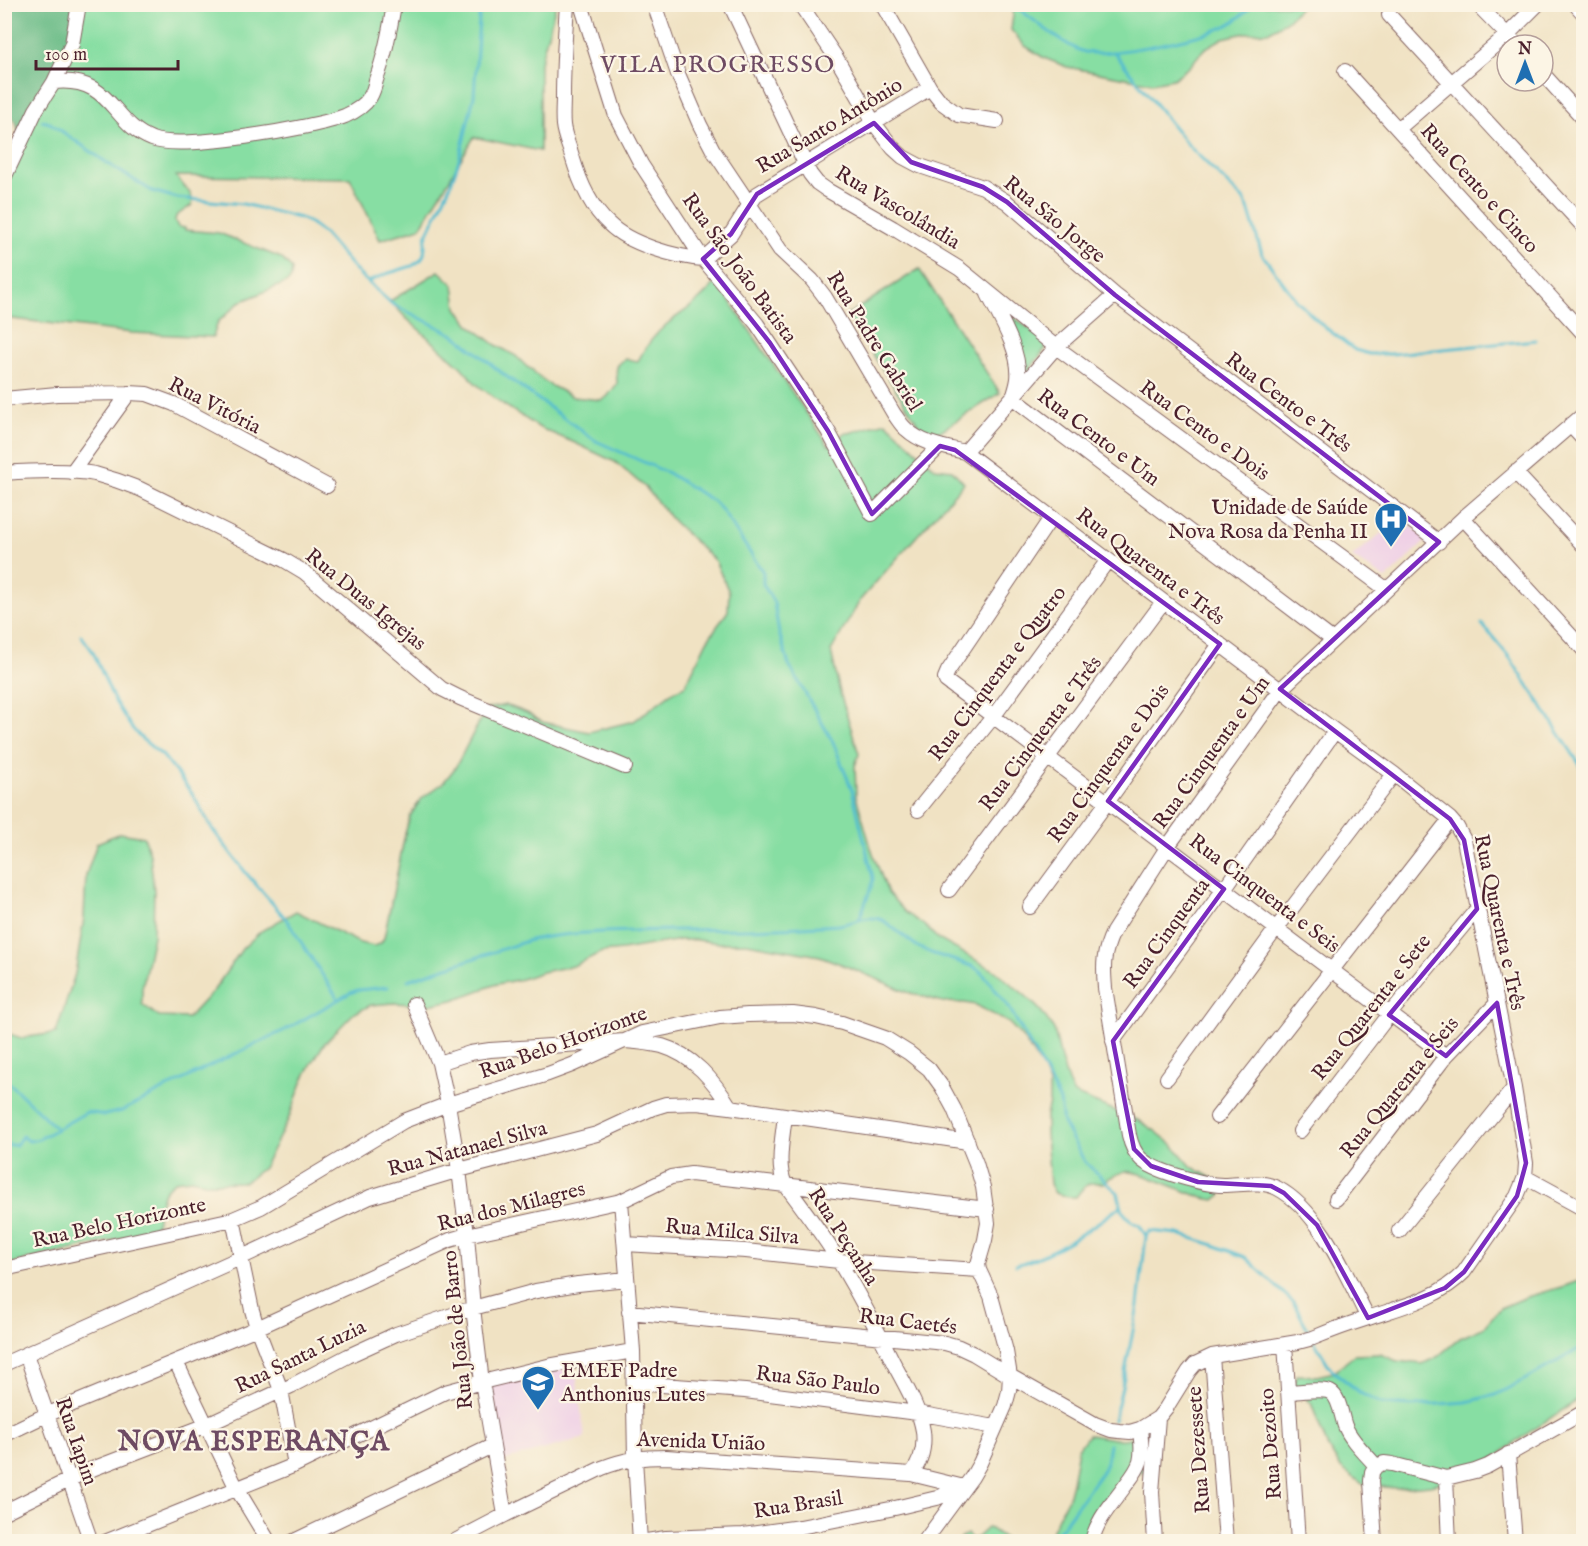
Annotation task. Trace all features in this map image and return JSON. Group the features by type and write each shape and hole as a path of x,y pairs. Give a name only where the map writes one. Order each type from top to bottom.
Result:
{"street":[{"path":"4,178 36,110 54,82 72,44 79,4"},
{"path":"54,82 70,81 93,88 113,105 137,132 157,141 180,143 204,141 321,123 355,111 370,98 380,71 394,4"},
{"path":"567,4 563,70 563,126 584,189 596,209 609,224 621,233 672,254 703,259"},
{"name":"Rua São João Batista","path":"581,4 616,116 641,164 703,259 757,324 828,431 872,514 940,446"},
{"name":"Rua Padre Gabriel","path":"654,4 678,74 700,125 780,250 805,273 825,297 905,429 918,438 965,452"},
{"name":"Rua Vascolândia","path":"730,4 810,174 818,183 960,269 1056,347"},
{"name":"Rua São Jorge","path":"800,4 837,59 874,123 893,148 911,162 983,187 1007,202 1115,296"},
{"path":"882,4 930,88"},
{"path":"1478,4 1505,33"},
{"path":"1517,33 1538,4"},
{"path":"1575,4 1584,14"},
{"path":"1389,15 1584,227"},
{"path":"1398,129 1451,82 1495,52"},
{"name":"Rua Cento e Cinco","path":"1345,71 1584,334"},
{"path":"1555,87 1584,119"},
{"name":"Rua Santo Antônio","path":"703,259 731,234 757,194 930,88 941,102 959,115 997,121"},
{"path":"986,289 1006,329 1017,362 1018,379 1013,398"},
{"path":"965,452 1056,347 1115,296"},
{"name":"Rua Cento e Três","path":"1115,296 1439,542"},
{"name":"Rua Cento e Dois","path":"1056,347 1386,589"},
{"name":"Rua Vitória","path":"4,399 57,393 147,394 174,404 327,486"},
{"path":"72,472 129,393"},
{"name":"Rua Cento e Um","path":"1013,398 1333,640"},
{"name":"Rua Cinquenta e Um","path":"1368,1318 1317,1226 1306,1211 1278,1188 1264,1185 1224,1185 1198,1182 1151,1166 1141,1159 1129,1135 1113,1041 1103,973 1106,947 1113,932 1168,846 1281,689 1463,518 1584,414"},
{"path":"1570,425 1584,440"},
{"name":"Rua Quarenta e Três","path":"965,452 1394,774 1457,827 1464,840 1514,1088 1525,1148 1525,1177 1517,1196 1464,1272 1455,1281 1432,1295 1313,1338 1212,1356 1195,1364 1158,1418"},
{"path":"1515,472 1584,546"},
{"name":"Rua Duas Igrejas","path":"4,473 93,474 140,489 304,572 442,689 626,767"},
{"name":"Rua Cinquenta e Seis","path":"1051,518 948,671 945,678 949,685 1108,801 1446,1056"},
{"path":"1463,518 1584,650"},
{"name":"Rua Cinquenta e Quatro","path":"918,810 993,717 1108,560"},
{"name":"Rua Cinquenta e Três","path":"949,890 1163,602"},
{"name":"Rua Cinquenta e Dois","path":"1030,907 1220,644"},
{"name":"Rua Cinquenta","path":"1113,1041 1335,731"},
{"path":"1167,1078 1276,929 1394,774"},
{"path":"1217,1117 1450,819"},
{"name":"Rua Quarenta e Sete","path":"1300,1131 1389,1015 1477,909"},
{"name":"Rua Quarenta e Seis","path":"1336,1199 1446,1056 1497,1003"},
{"name":"Rua João de Barro","path":"414,1004 439,1063 448,1104 467,1235 482,1382 505,1515"},
{"name":"Rua Belo Horizonte","path":"4,1269 233,1219 261,1207 404,1121 448,1104 548,1074 642,1034 720,1017 793,1014 842,1023 885,1038 929,1069 942,1087 968,1142 983,1187 987,1223 978,1264 979,1270"},
{"path":"439,1063 470,1053 490,1050 625,1041 663,1046 676,1051 702,1070 730,1107"},
{"path":"1400,1231 1514,1088"},
{"name":"Rua Natanael Silva","path":"4,1364 370,1197 459,1170 597,1134 666,1104 681,1102 730,1107 968,1142"},
{"name":"Rua Peçanha","path":"785,1115 781,1169 785,1184 839,1261 882,1338 922,1425 924,1441 920,1460 911,1474"},
{"name":"Rua dos Milagres","path":"4,1435 257,1328 435,1247 467,1235 621,1201 681,1174 785,1184 987,1209"},
{"path":"1525,1177 1584,1209"},
{"path":"621,1201 633,1351 634,1458 640,1542"},
{"path":"233,1219 248,1298 281,1390 295,1465"},
{"name":"Rua Milca Silva","path":"625,1244 746,1251 839,1261 979,1270"},
{"path":"924,1542 960,1486 980,1463 1007,1399 1010,1376 1006,1351 991,1296 979,1270"},
{"name":"Rua Santa Luzia","path":"4,1512 115,1460 207,1425 380,1340 473,1308 558,1287 598,1281 627,1280"},
{"name":"Rua Caetés","path":"630,1312 928,1341 959,1347 1103,1427 1130,1432 1140,1429"},
{"name":"Rua Dezoito","path":"1285,1344 1298,1542"},
{"path":"105,1542 295,1465 445,1392 548,1366 633,1351"},
{"name":"Rua Iapim","path":"26,1354 91,1542"},
{"name":"Rua Dezessete","path":"1212,1356 1226,1542"},
{"path":"176,1362 237,1489 268,1542"},
{"name":"Rua São Paulo","path":"634,1383 745,1391 917,1413 995,1426"},
{"path":"1288,1392 1325,1391 1332,1393 1350,1435 1376,1466"},
{"path":"1375,1542 1371,1481 1372,1472 1376,1466 1384,1463 1392,1464 1446,1478 1475,1471 1584,1413"},
{"path":"1092,1542 1101,1518 1136,1471 1141,1450 1140,1429 1158,1418"},
{"path":"1155,1542 1152,1492 1158,1418"},
{"path":"292,1542 492,1446"},
{"path":"1508,1454 1515,1542"},
{"name":"Avenida União","path":"453,1542 602,1468 634,1458 666,1458 911,1474 960,1486"},
{"path":"1446,1478 1449,1542"},
{"name":"Rua Brasil","path":"640,1542 666,1538 743,1535 800,1527 928,1501 960,1486"}],"highlighted area":[{"path":"874,123 911,162 983,187 1007,202 1115,295 1439,542 1280,689 1450,819 1464,840 1477,909 1389,1015 1446,1056 1497,1003 1526,1163 1517,1196 1464,1272 1445,1288 1368,1318 1317,1225 1284,1193 1271,1186 1198,1182 1151,1166 1134,1149 1113,1041 1224,889 1108,801 1220,644 955,450 940,446 872,514 828,431 770,343 703,259 731,234 757,194"}],"shaded area":[{"name":"Unidade de Saúde Nova Rosa da Penha II","path":"1400,518 1428,539 1386,579 1352,557"},
{"name":"EMEF Padre Anthonius Lutes","path":"575,1367 585,1438 502,1461 490,1385"}],"green space":[{"path":"69,4 75,6 71,29 61,60 21,141 16,122 5,112 4,5"},
{"path":"1016,4 1302,5 1287,21 1268,32 1245,33 1223,38 1204,49 1190,66 1173,79 1152,83 1067,67 1044,58 1025,46 1011,30"},
{"path":"69,5 556,5 540,63 540,151 474,137 450,178 452,179 449,180 420,228 380,240 350,178 176,176 192,197 192,205 176,216 175,221 178,227 185,228 185,230 219,233 281,258 292,269 288,282 240,302 218,322 213,337 132,333 5,318 4,184 74,6"},
{"path":"919,269 1000,393 928,439 847,315"},
{"path":"439,271 454,285 457,308 471,326 496,345 516,356 550,385 573,397 601,400 607,397 617,384 616,370 619,364 625,359 638,361 658,332 700,299 716,281 829,446 844,433 886,422 935,468 952,470 964,483 861,599 831,651 840,693 859,754 855,766 856,796 871,848 888,893 905,912 925,926 938,939 994,970 1041,1011 1054,1029 1068,1082 1074,1094 1140,1121 1154,1130 1173,1145 1192,1167 1219,1182 1222,1188 1221,1195 1215,1200 1203,1198 1141,1174 1125,1171 1109,1178 1105,1183 1088,1184 1076,1197 1055,1193 1050,1184 1046,1134 1049,1084 1042,1067 1022,1037 1009,1023 976,1005 943,1002 907,992 820,956 747,943 680,940 602,952 573,966 497,984 453,1000 429,1005 394,1003 371,1005 353,1014 324,1044 303,1080 288,1120 263,1168 245,1182 209,1183 191,1179 174,1181 164,1192 155,1231 5,1265 4,1032 21,1038 56,1033 75,974 84,918 86,875 97,843 120,833 144,837 150,855 154,891 153,936 142,988 142,1004 159,1017 188,1018 214,990 242,949 261,931 296,911 360,943 374,946 381,943 384,938 410,816 421,799 443,783 455,768 486,709 506,705 542,722 589,732 634,721 674,691 685,686 707,641 728,611 729,592 715,561 673,521 646,488 615,462 540,428 504,405 476,384 461,367 390,301"},
{"path":"999,306 1049,344 1024,377 1023,358 1018,341"},
{"path":"1583,1279 1583,1397 1535,1428 1475,1472 1430,1485 1396,1488 1364,1485 1341,1468 1327,1446 1311,1403 1294,1386 1297,1375 1317,1376 1335,1372 1354,1355 1380,1354 1397,1361 1422,1364 1437,1357 1460,1338 1483,1328 1500,1308"},
{"path":"1088,1435 1117,1439 1150,1438 1154,1441 1151,1463 1146,1472 1132,1471 1087,1541 1049,1542 1068,1498 1078,1449"},
{"path":"987,1528 1008,1541 958,1541 967,1534 972,1539 976,1538"}],"waterway":[{"path":"368,282 412,266 421,260 424,254 426,237 450,186 459,160 474,96 480,4"},
{"path":"1013,4 1069,45 1078,50 1097,53 1157,45 1217,30 1235,21 1253,4"},
{"path":"1114,52 1188,145 1243,199 1262,254 1296,300 1322,325 1355,350 1369,354 1392,354 1536,340"},
{"path":"42,121 50,123 152,191 177,198 243,204 300,218 310,223 324,234 359,274 392,304 456,336 507,377 596,441 668,473 713,501 721,509 763,572 763,584 774,603 779,633 789,665 833,742 852,790 873,878 859,920"},
{"path":"1482,624 1510,658 1584,771"},
{"path":"81,635 93,652 114,700 131,727 163,756 178,775 193,795 213,830 286,919 338,999"},
{"path":"408,980 530,940 556,936 655,930 830,926 873,918 884,921 918,947 972,966 988,980 1010,1009 1060,1101 1063,1123 1085,1162 1118,1193 1123,1212 1131,1221 1140,1226 1146,1236 1138,1305 1114,1420"},
{"path":"4,1145 16,1145 22,1136 29,1141 39,1139 87,1112 105,1115 122,1111 285,1030 350,993 388,987"},
{"path":"4,1078 57,1129"},
{"path":"1016,1265 1058,1248 1121,1206"},
{"path":"1146,1236 1149,1231 1178,1234 1245,1257 1293,1302 1311,1335"},
{"path":"1314,1341 1333,1371 1362,1394 1382,1404 1412,1406 1466,1402 1495,1395 1584,1346"},
{"path":"1051,1542 1103,1470 1109,1445"}],"place":[{"name":"Unidade de Saúde Nova Rosa da Penha II","path":"1391,548"},
{"name":"EMEF Padre Anthonius Lutes","path":"538,1411"}],"district":[{"name":"VILA PROGRESSO","path":"718,64"},
{"name":"NOVA ESPERANÇA","path":"254,1441"}]}
